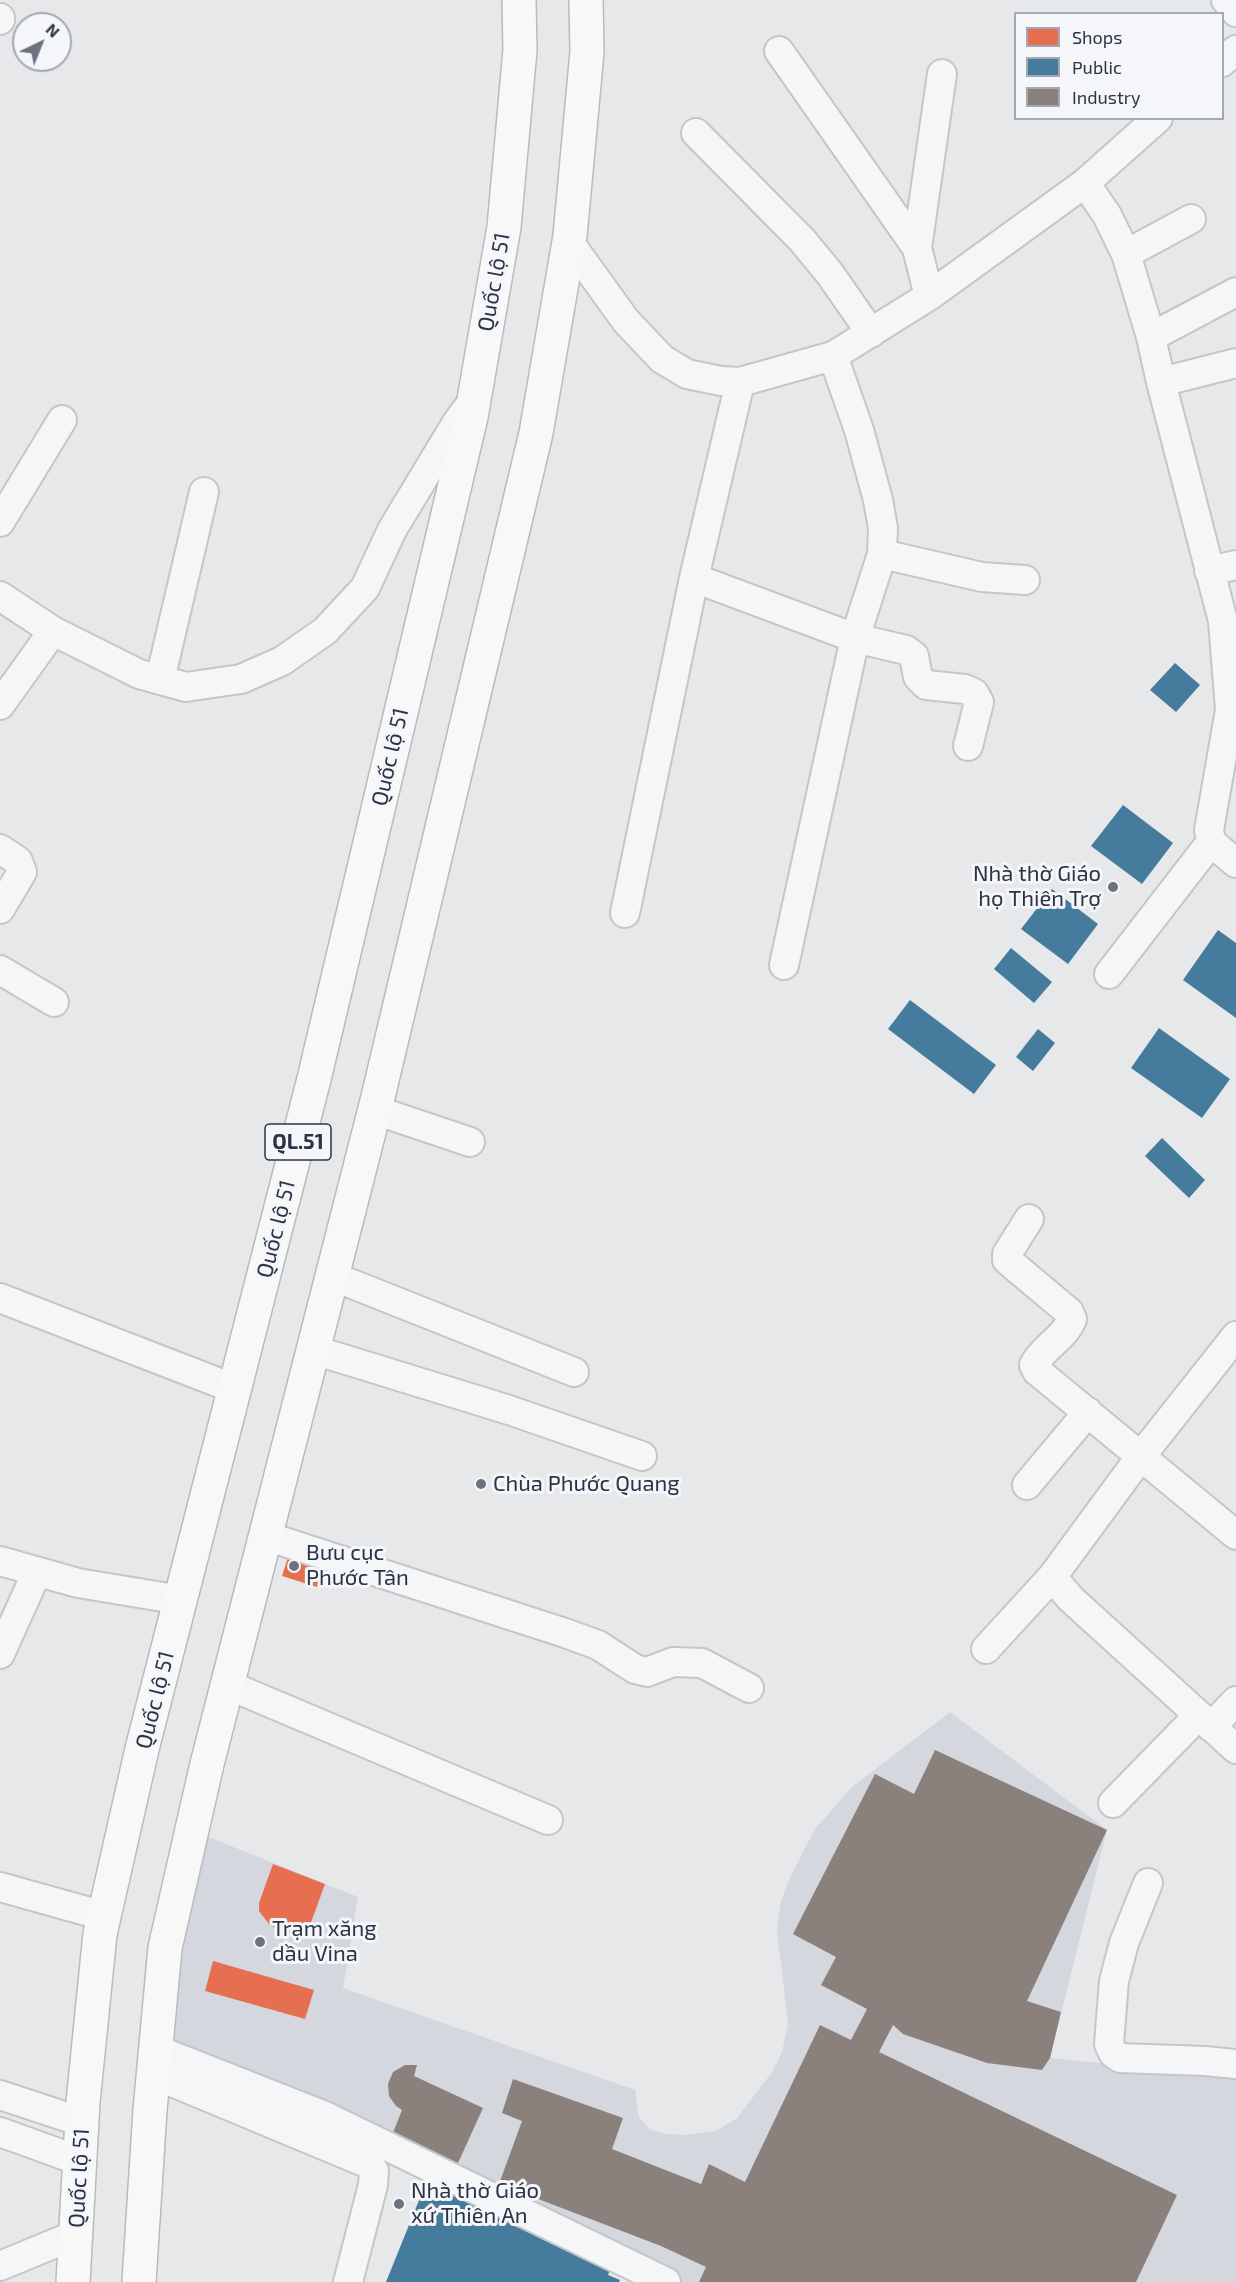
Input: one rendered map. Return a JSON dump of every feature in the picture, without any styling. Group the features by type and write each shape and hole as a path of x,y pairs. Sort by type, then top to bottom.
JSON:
{"highway":[{"name":"Quốc lộ 51","path":"73,2282 82,2122 100,1934 142,1749 317,1068 474,400 504,227 520,50 519,0"},
{"name":"QL.51","path":"139,2282 154,2061 165,1948 228,1685 375,1110 536,432 569,242 587,52 586,0"}],"street":[{"path":"1226,0 1236,12"},
{"path":"1224,60 1236,50"},
{"path":"779,51 917,248 929,296"},
{"path":"917,248 942,74"},
{"path":"569,242 626,321 662,359 687,374 721,381 740,382 834,356 871,333 929,296 1085,183 1156,120"},
{"path":"696,133 802,240 830,274 871,333"},
{"path":"1085,183 1107,215 1126,254 1151,337 1161,382 1222,568 1222,621 1233,710 1209,830 1212,842 1236,862"},
{"path":"1126,254 1191,219"},
{"path":"1151,337 1236,292"},
{"path":"784,965 855,638 882,554 883,528 878,500 859,430 834,356"},
{"path":"1161,382 1236,363"},
{"path":"625,913 694,578 740,382"},
{"path":"0,596 53,631 138,674 186,687 241,679 282,662 325,631 365,588 392,530 456,424 474,400"},
{"path":"0,522 62,420"},
{"path":"160,680 204,492"},
{"path":"882,554 982,577 1025,580"},
{"path":"694,578 855,638 906,650 914,656 918,676 926,685 964,689 974,693 979,702 968,746"},
{"path":"0,705 53,631"},
{"path":"1109,974 1212,842"},
{"path":"0,849 18,861 22,872 0,909"},
{"path":"0,970 54,1002"},
{"path":"375,1110 470,1142"},
{"path":"1029,1218 1007,1254 1007,1260 1069,1312 1072,1319 1069,1326 1038,1358 1034,1365 1037,1371 1236,1535"},
{"path":"332,1276 574,1372"},
{"path":"0,1298 235,1389"},
{"path":"986,1649 1052,1577 1141,1456 1236,1336"},
{"path":"314,1350 509,1410 642,1456"},
{"path":"1027,1485 1088,1412"},
{"path":"266,1536 576,1637 598,1645 634,1669 647,1672 673,1662 702,1663 749,1688"},
{"path":"0,1562 78,1583 181,1600"},
{"path":"0,1654 37,1572"},
{"path":"1052,1577 1071,1599 1236,1749"},
{"path":"228,1685 548,1820"},
{"path":"1113,1803 1205,1721 1236,1701"},
{"path":"1148,1882 1124,1943 1114,1981 1108,2044 1113,2053 1120,2058 1236,2064"},
{"path":"0,1887 104,1916"},
{"path":"154,2061 369,2164 374,2171 372,2185 351,2281"},
{"path":"154,2061 325,2116 666,2282"},
{"path":"0,2095 82,2122"},
{"path":"0,2132 80,2161"},
{"path":"0,2266 75,2235"}],"shaded area":[{"path":"950,1712 1107,1830 1050,2058 1120,2065 1236,2071 1236,2282 676,2282 151,2042 196,1832 358,1897 343,1988 635,2090 639,2117 651,2130 687,2135 716,2131 737,2118 773,2071 782,2052 788,2024 777,1930 781,1901 790,1877 815,1829 852,1787"}],"building: Shops":[{"name":"Bưu cục Phước Tân","path":"290,1551 324,1562 317,1587 282,1576"},
{"path":"273,1864 325,1884 305,1939 275,1928 259,1911 259,1903"},
{"path":"213,1961 314,1990 305,2019 205,1991"}],"building: Public":[{"path":"1175,663 1200,685 1176,712 1150,690"},
{"path":"1123,805 1173,843 1142,884 1091,846"},
{"path":"1052,889 1098,924 1068,964 1021,929"},
{"path":"1218,930 1236,943 1236,1018 1183,980"},
{"path":"1011,948 1052,982 1034,1003 994,969"},
{"path":"910,1000 996,1065 974,1094 888,1029"},
{"path":"1159,1028 1230,1079 1202,1118 1131,1068"},
{"path":"1038,1029 1055,1043 1033,1071 1016,1057"},
{"path":"1162,1138 1205,1180 1189,1198 1145,1156"},
{"path":"430,2173 610,2270 608,2275 620,2280 619,2282 386,2282"}],"building: Industry":[{"path":"935,1750 1107,1830 1027,2001 1061,2012 1050,2058 1042,2070 987,2063 903,2034 893,2025 879,2052 1177,2195 1136,2282 699,2282 706,2267 661,2246 499,2184 522,2121 502,2113 513,2079 623,2118 612,2149 701,2184 709,2164 745,2182 820,2025 851,2040 867,2009 821,1985 836,1957 793,1934 875,1774 914,1794"},
{"path":"405,2065 417,2065 414,2076 483,2108 453,2174 389,2143 402,2110 389,2096 388,2084 393,2072"}],"place":[{"name":"Nhà thờ Giáo họ Thiên Trợ","path":"1113,887"},
{"name":"Chùa Phước Quang","path":"481,1484"},
{"name":"Bưu cục Phước Tân","path":"294,1566"},
{"name":"Trạm xăng dầu Vina","path":"260,1942"},
{"name":"Nhà thờ Giáo xứ Thiên An","path":"399,2204"}]}
